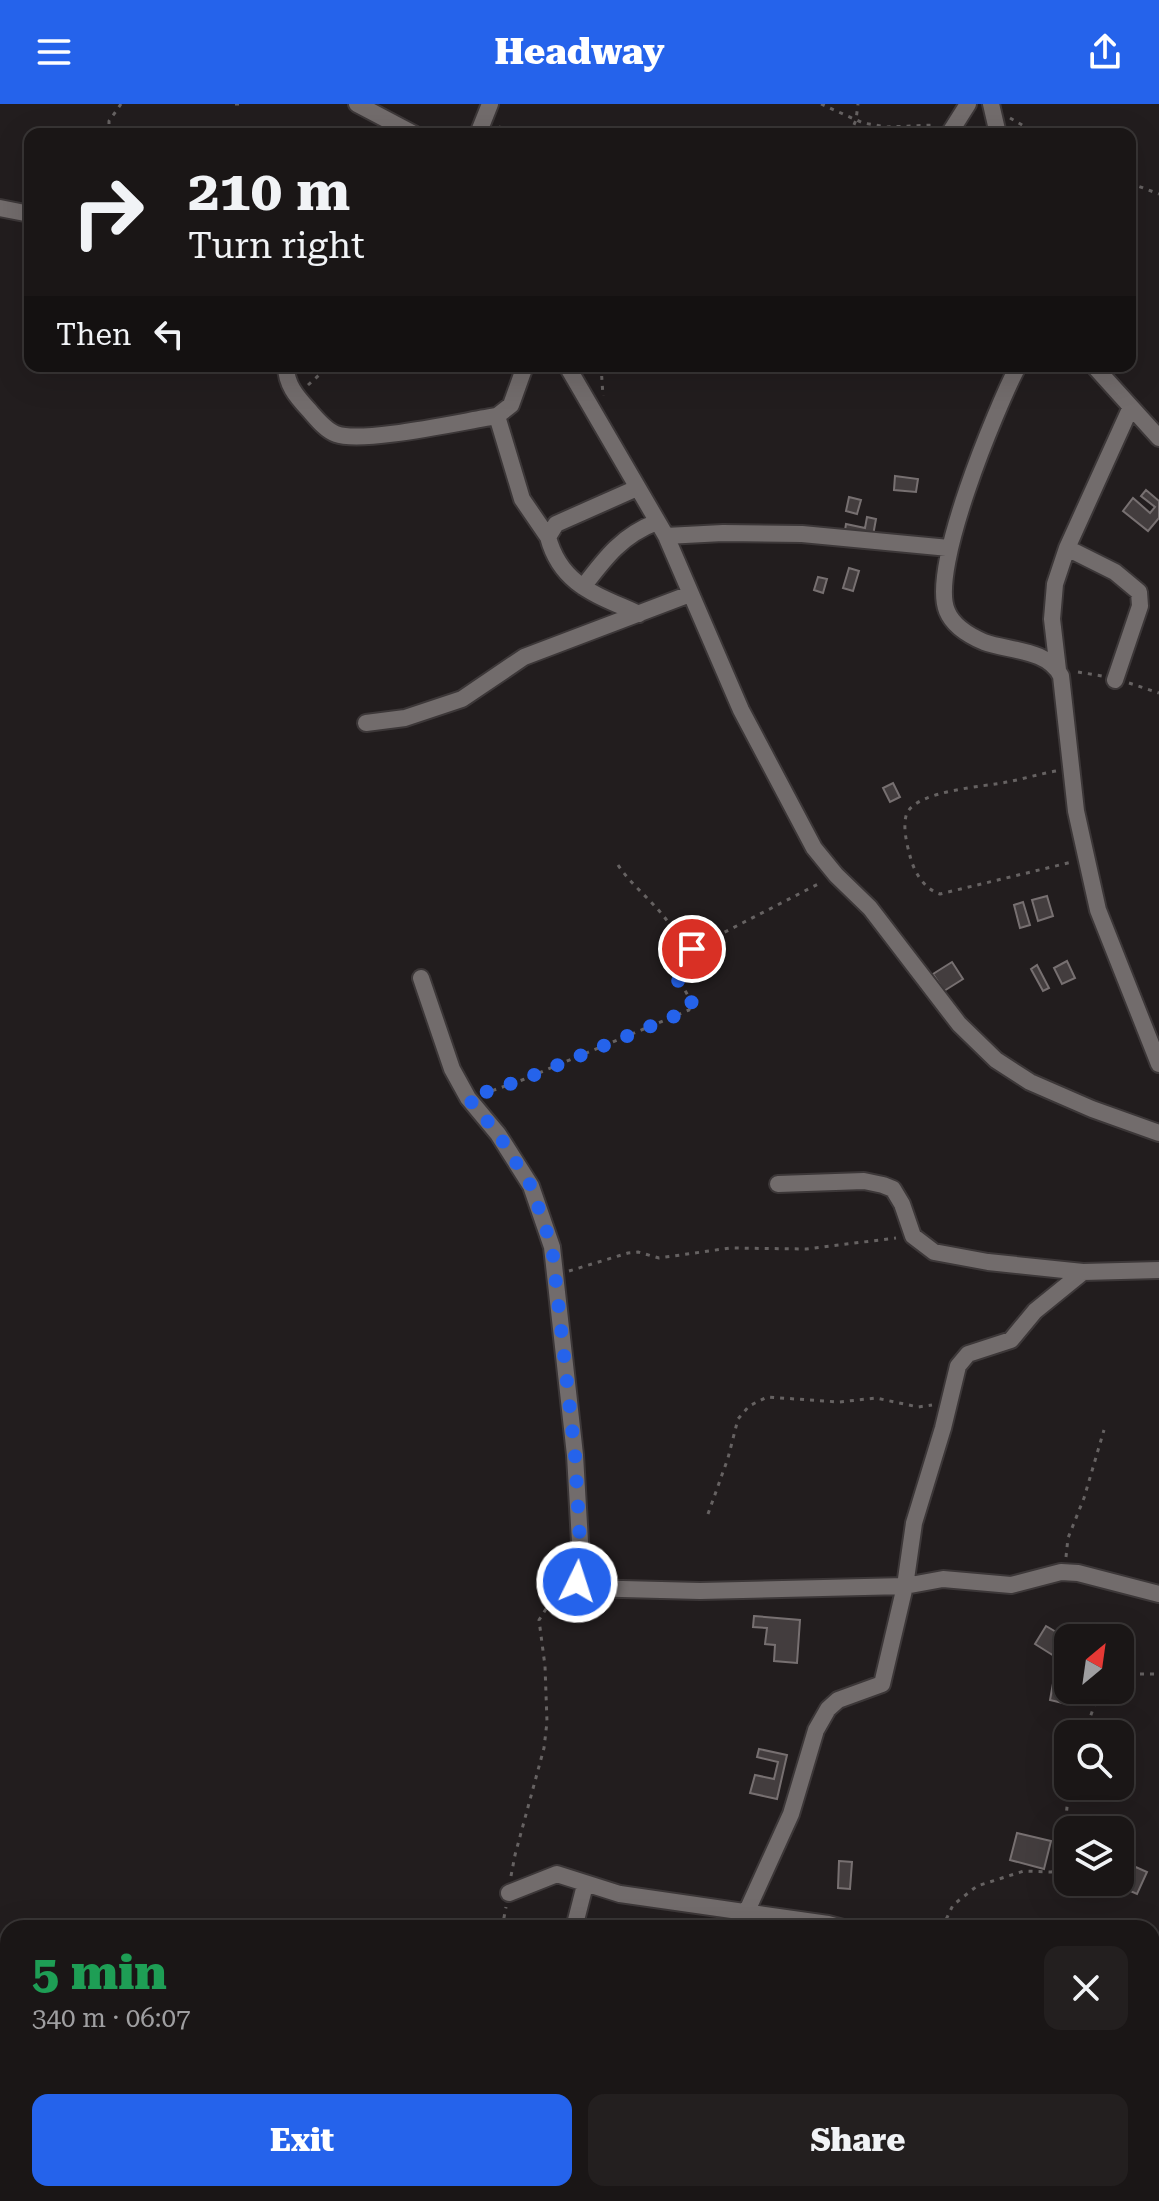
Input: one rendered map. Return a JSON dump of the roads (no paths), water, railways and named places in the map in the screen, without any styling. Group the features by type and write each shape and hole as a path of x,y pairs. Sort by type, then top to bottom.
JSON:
{"street":[{"path":"357,104 403,128"},
{"path":"481,128 490,104"},
{"path":"953,128 968,104"},
{"path":"991,106 996,128"},
{"path":"0,208 24,213"},
{"path":"288,372 294,393 327,429 346,436 392,433 497,416 511,405 523,372"},
{"path":"570,372 661,529 765,757 814,848 870,908 959,1024 996,1060 1030,1082 1159,1133"},
{"path":"1015,372 984,442 949,548 943,589 947,611 959,628 985,642 1031,654 1058,670"},
{"path":"1099,372 1159,438"},
{"path":"1130,409 1067,548 1055,584 1052,619 1064,695 1076,811 1086,858 1107,938 1159,1064"},
{"path":"497,416 522,499 548,537 559,565 568,577 583,587 639,614"},
{"path":"548,537 556,524 637,488"},
{"path":"583,587 617,544 639,529 802,534 949,548"},
{"path":"1067,548 1115,572 1139,592 1140,606 1115,680"},
{"path":"366,723 405,718 462,699 524,657 690,594"},
{"path":"421,978 452,1069 468,1098 498,1134 531,1186 552,1247 575,1455 580,1542 577,1582 583,1588 700,1591 905,1586 943,1579 1011,1585 1061,1572 1078,1573 1159,1594"},
{"path":"778,1184 864,1181 893,1189 902,1204 913,1236 934,1252 988,1262 1083,1272 1159,1270"},
{"path":"746,1913 791,1814 816,1730 828,1709 838,1700 882,1684 905,1586 914,1523 958,1366 968,1354 1011,1340 1035,1311 1083,1272"},
{"path":"509,1893 557,1874 620,1894 798,1920"},
{"path":"576,1920 585,1885"}]}
